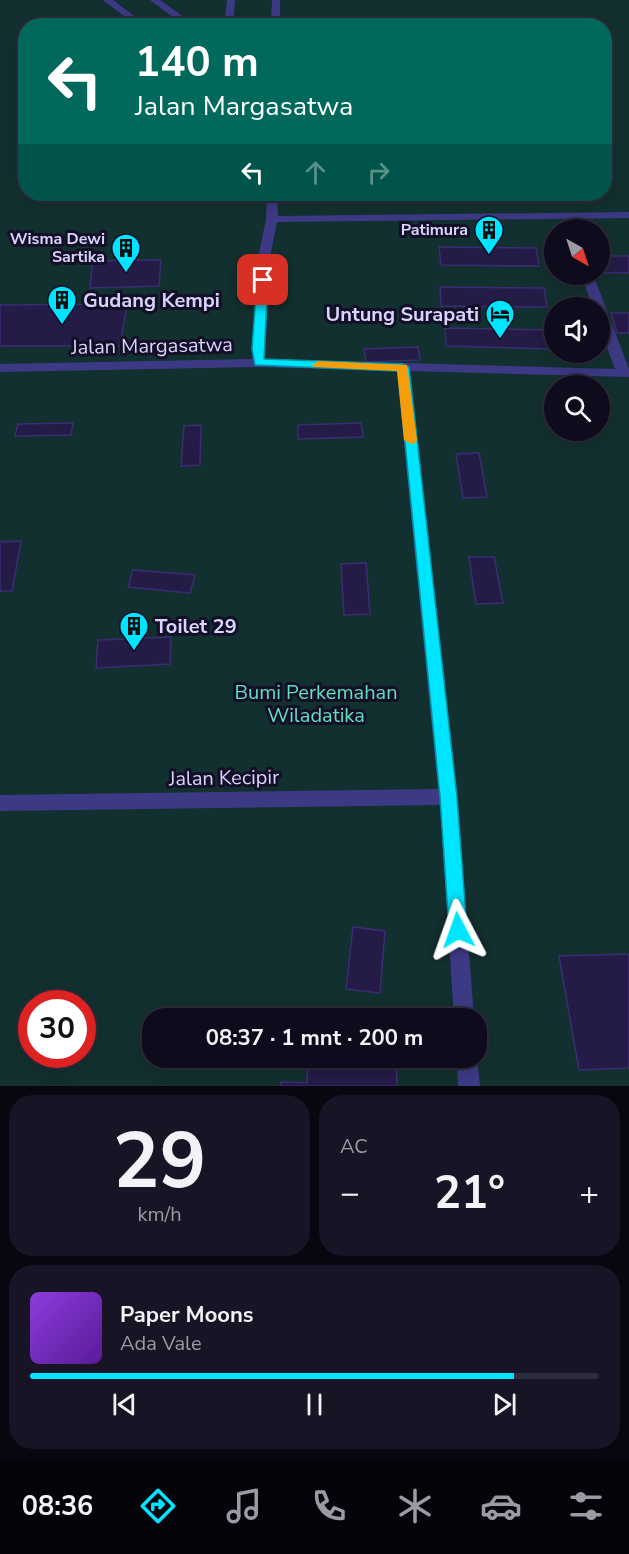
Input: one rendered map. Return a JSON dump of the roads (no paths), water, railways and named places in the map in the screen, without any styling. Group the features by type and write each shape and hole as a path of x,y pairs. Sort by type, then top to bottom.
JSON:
{"street":[{"path":"107,0 132,18"},
{"path":"154,0 180,18"},
{"path":"229,18 231,0"},
{"path":"275,18 276,0"},
{"path":"259,363 264,258 272,219 272,201"},
{"path":"272,219 629,215"},
{"path":"610,335 626,373"},
{"name":"Jalan Margasatwa","path":"0,368 259,363 626,373"},
{"path":"403,367 448,797 463,1008"},
{"name":"Jalan Kecipir","path":"0,804 448,797"},
{"path":"468,1068 469,1086"}],"place":[{"name":"Patimura","path":"489,256"},
{"name":"Wisma Dewi Sartika","path":"126,274"},
{"name":"Gudang Kempi","path":"62,326"},
{"name":"Untung Surapati","path":"500,340"},
{"name":"Toilet 29","path":"134,652"}],"park label":[{"name":"Bumi Perkemahan Wiladatika","path":"316,704"}]}
